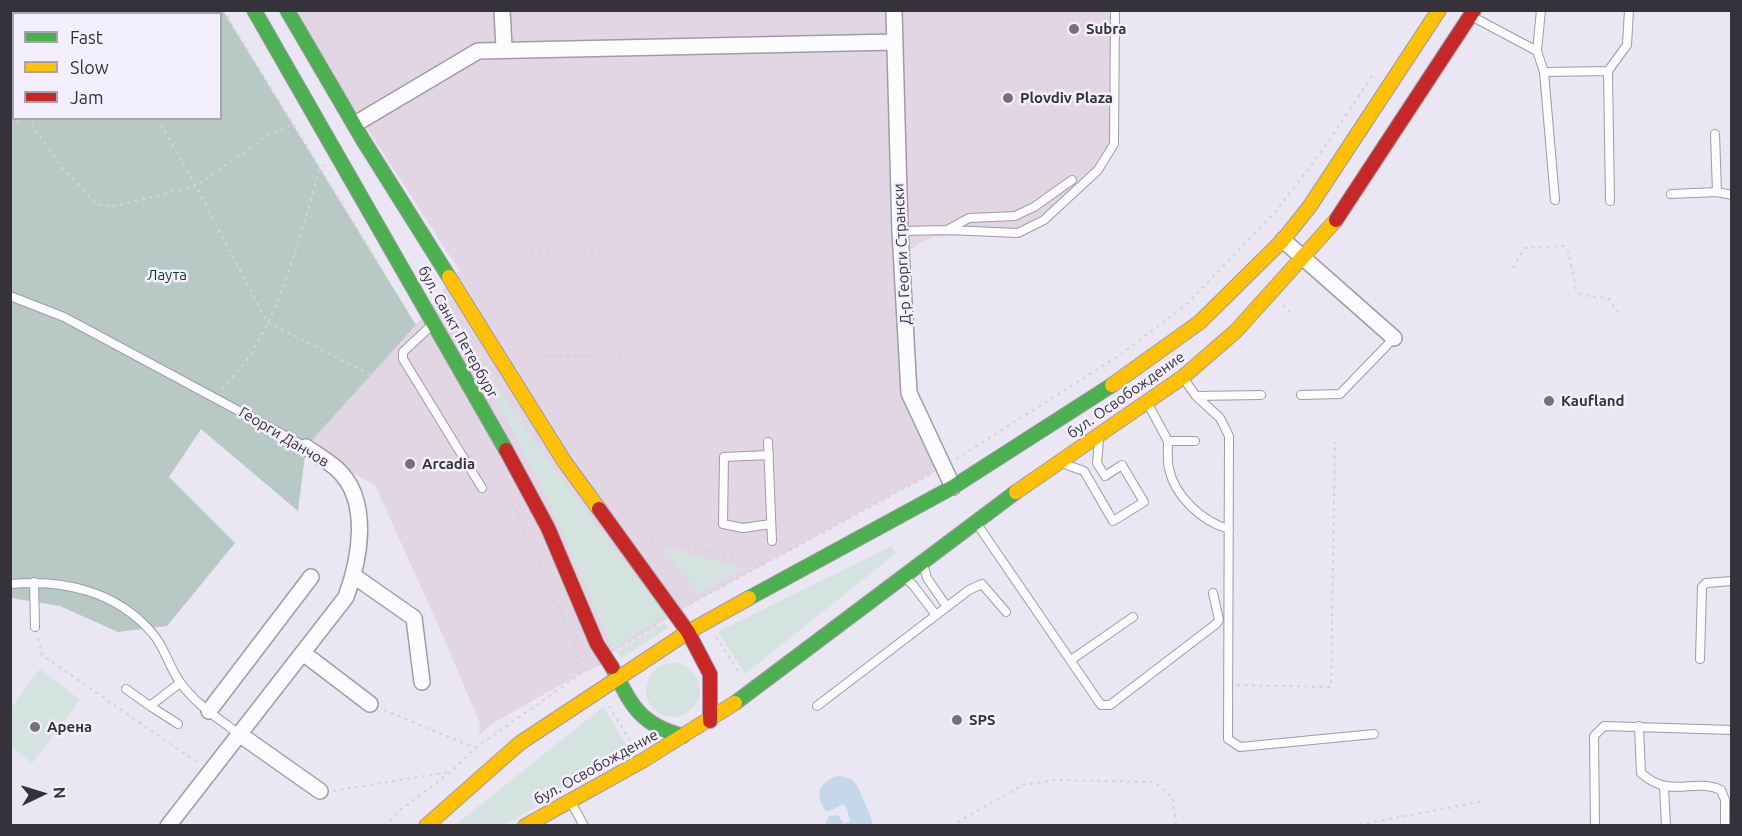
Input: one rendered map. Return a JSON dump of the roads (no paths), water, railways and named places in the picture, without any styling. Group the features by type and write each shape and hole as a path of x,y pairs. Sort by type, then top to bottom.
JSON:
{"main road":[{"name":"бул. Санкт Петербург","path":"254,10 435,322 548,528 597,644 608,655 640,715 651,725 683,736"},
{"name":"бул. Санкт Петербург","path":"287,10 564,461 688,632 710,674 710,721"},
{"name":"бул. Освобождение","path":"618,677 688,632 953,487 1142,366 1200,322 1283,240 1310,206 1439,10"},
{"name":"бул. Освобождение","path":"525,825 710,721 755,691 903,576 1057,462 1183,378 1236,332 1332,227 1473,13"},
{"path":"426,825 520,743 618,677"}],"street":[{"path":"502,10 504,48"},
{"name":"Д-р Георги Странски","path":"894,10 900,231 909,393 953,487"},
{"path":"355,124 478,51 504,48 894,42"},
{"path":"1283,240 1394,338"},
{"name":"Георги Данчов","path":"175,823 210,772 346,597 354,576 361,530 355,497 339,470 306,447"},
{"path":"354,576 414,618 422,682"},
{"path":"209,711 311,577"},
{"path":"303,653 370,704"},
{"path":"239,734 320,791"}],"lane":[{"path":"900,231 948,230 1017,233 1044,220 1098,170 1114,144 1115,10"},
{"path":"1541,10 1537,51 1544,72 1554,200"},
{"path":"1610,201 1608,71 1627,45 1629,10"},
{"path":"1473,13 1537,51"},
{"path":"1544,72 1608,71"},
{"path":"1715,134 1717,192"},
{"path":"948,230 969,218 1015,216 1034,207 1072,180"},
{"path":"1671,194 1717,192 1731,195"},
{"name":"Георги Данчов","path":"10,296 64,317 215,396 306,447"},
{"path":"435,322 403,352 403,359 482,488"},
{"path":"1301,395 1340,394 1394,338"},
{"path":"1183,378 1196,396 1220,418 1229,436 1228,740 1240,747 1374,734"},
{"path":"1196,396 1261,395"},
{"path":"1147,402 1168,441 1169,467 1174,484 1185,501 1219,526 1229,529"},
{"path":"1057,462 1084,471 1113,521 1144,502 1122,465 1105,476 1097,463 1101,433"},
{"path":"1168,441 1195,441"},
{"path":"768,442 772,541"},
{"path":"769,455 724,457 723,524 743,528 771,524"},
{"path":"976,522 1101,705 1110,705 1216,624 1219,620 1213,593"},
{"path":"923,561 927,578 946,607"},
{"path":"903,576 913,585 936,615"},
{"path":"1700,659 1702,587 1706,583 1731,581"},
{"path":"10,584 34,582 87,589 126,608 154,634 180,683 209,711 239,734"},
{"path":"34,582 35,627"},
{"path":"817,706 969,590 982,584 1006,612"},
{"path":"1071,660 1133,617"},
{"path":"150,706 180,683"},
{"path":"126,689 178,724"},
{"path":"1595,825 1594,736 1597,729 1604,726 1639,726 1731,730"},
{"path":"1639,726 1640,769 1644,776 1664,788 1714,787 1721,790 1725,800 1725,825"},
{"path":"1664,788 1666,825"},
{"path":"570,800 584,825"}],"water":[{"path":"838,776 850,779 856,784 873,825 825,825 829,816 838,815 844,824 850,821 843,804 826,811 820,799 820,789 823,785"}],"place":[{"name":"Subra","path":"1074,29"},
{"name":"Plovdiv Plaza","path":"1008,98"},
{"name":"Kaufland","path":"1549,401"},
{"name":"Arcadia","path":"410,464"},
{"name":"SPS","path":"957,720"},
{"name":"Арена","path":"35,727"}],"park label":[{"name":"Лаута","path":"167,275"}]}
